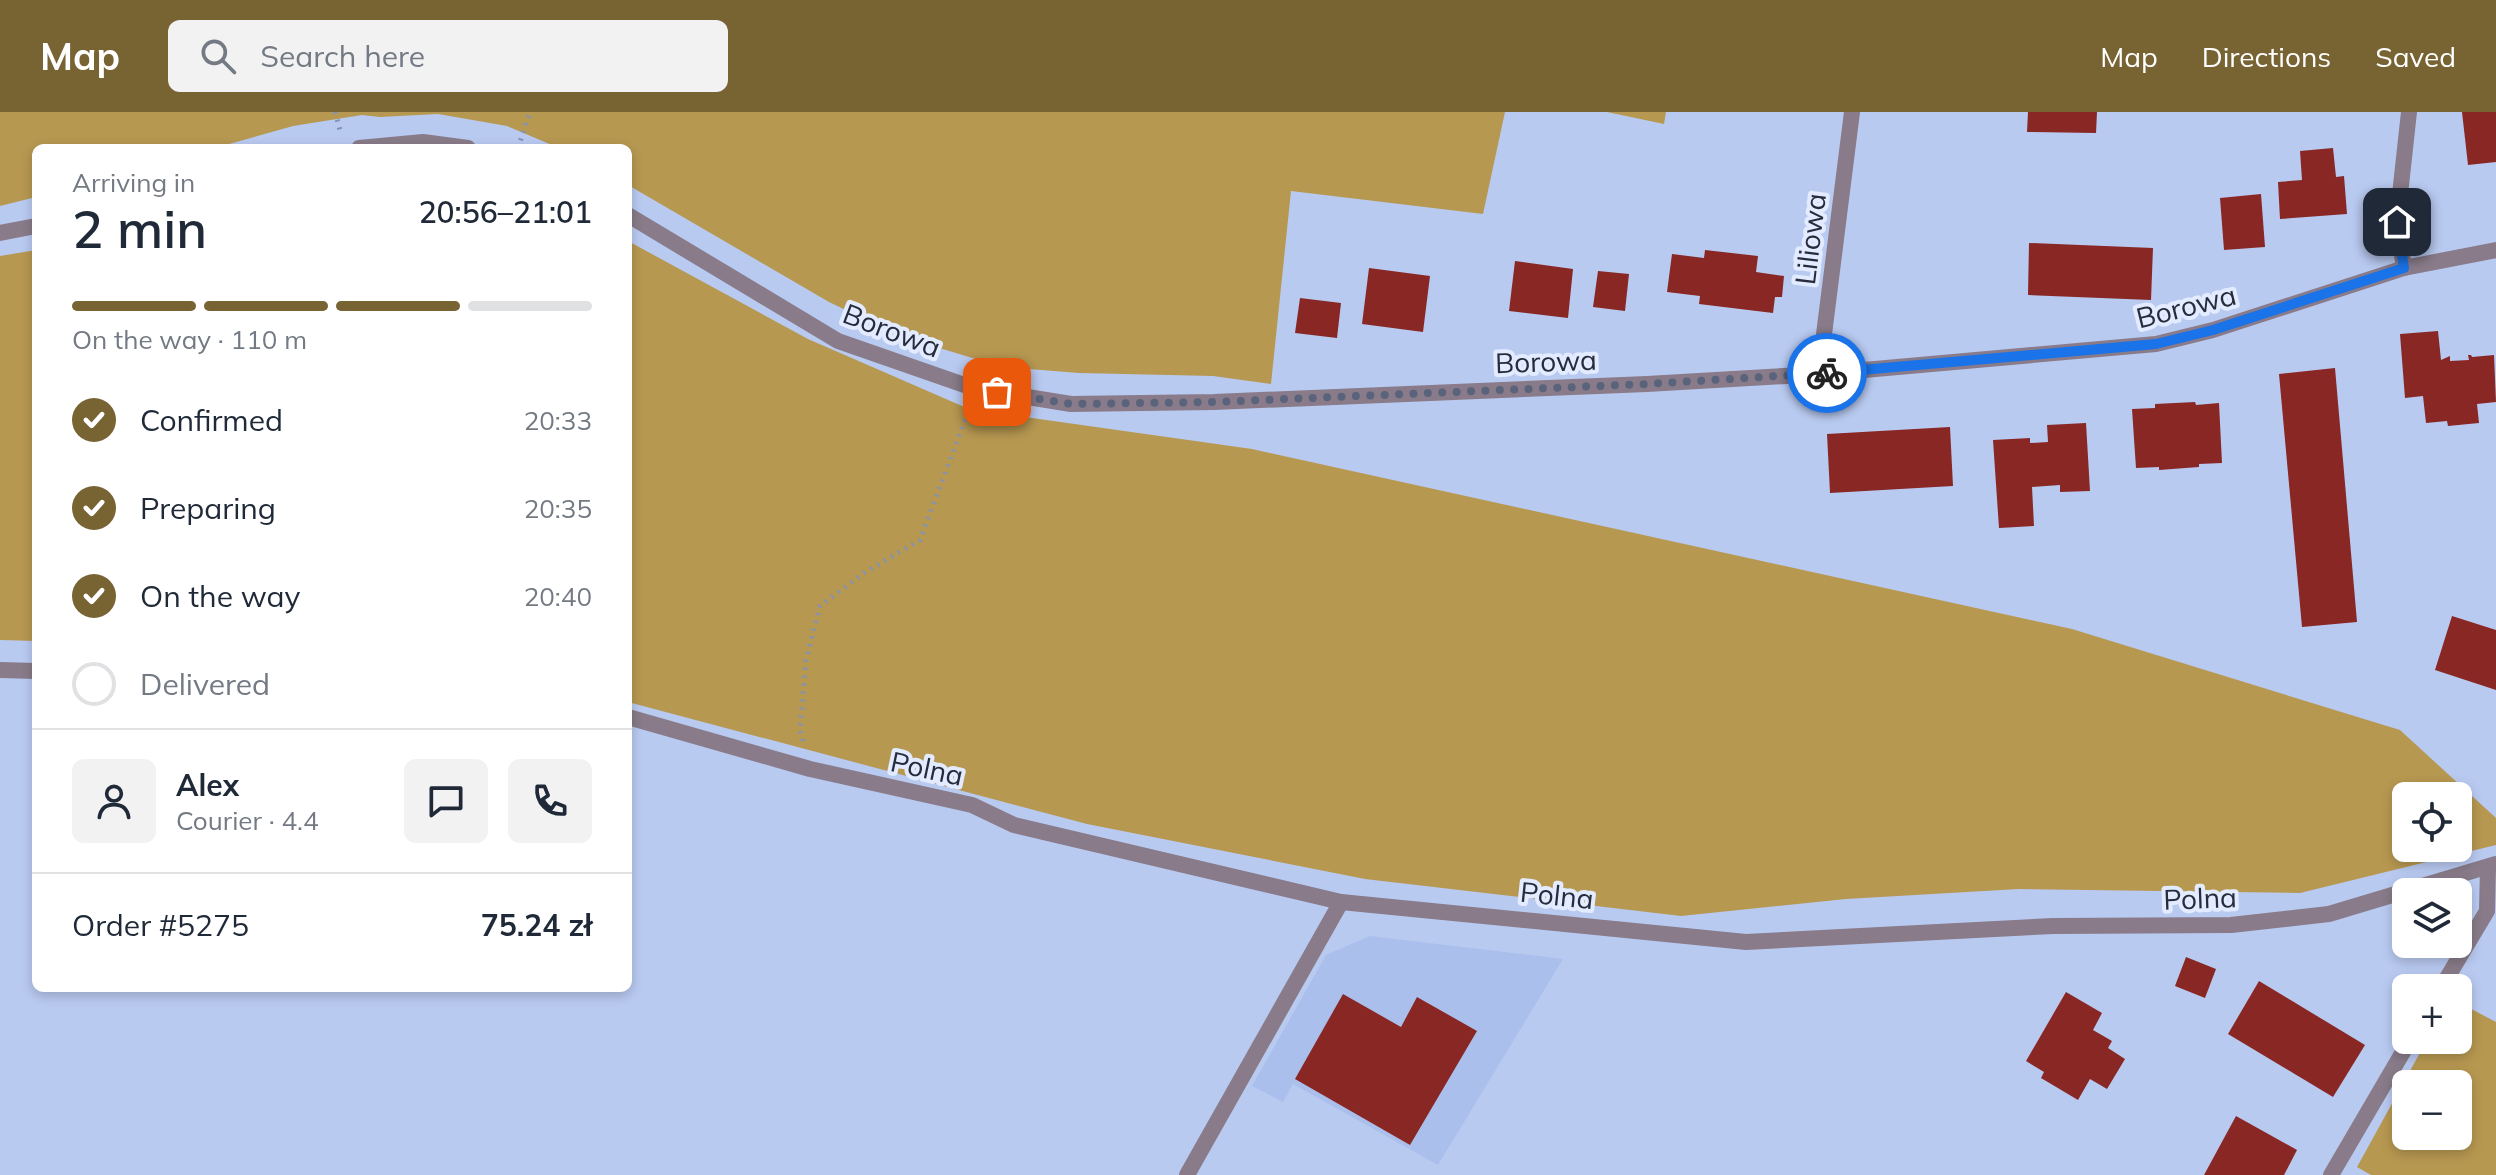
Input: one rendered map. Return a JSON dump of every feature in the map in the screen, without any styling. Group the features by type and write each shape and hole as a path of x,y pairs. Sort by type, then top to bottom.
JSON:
{"street":[{"name":"Liliowa","path":"1819,374 1852,112"},
{"path":"2404,268 2397,222 2409,112"},
{"path":"402,144 438,144"},
{"name":"Borowa","path":"632,217 838,341 973,388 1071,404 1262,400 1647,384 1819,374 2156,344 2213,330 2404,268 2496,250"},
{"path":"0,233 32,227"},
{"path":"0,670 32,671"},
{"name":"Polna","path":"632,718 810,769 972,805 1014,825 1341,902 1746,942 2053,926 2245,923 2329,914 2492,865"},
{"path":"2449,974 2487,911 2492,865"},
{"path":"1187,1175 1341,902"},
{"path":"2331,1175 2402,1054"}],"path":[{"path":"519,144 530,112"},
{"path":"810,769 800,730 806,660 820,606 864,573 920,540 967,421"}],"shaded area":[{"path":"0,112 1505,112 1483,214 1291,191 1271,384 1213,376 1079,373 1002,367 900,336 829,302 632,187 632,144 550,144 507,126 438,114 362,115 293,126 229,144 32,144 32,198 0,206"},
{"path":"1607,112 1666,112 1664,124"},
{"path":"632,243 808,339 969,409 1252,449 2072,629 2400,730 2457,782 2392,782 2392,862 2427,862 2300,893 2019,889 1846,899 1681,916 1365,879 1087,824 632,703"},
{"path":"32,251 32,641 0,640 0,256"},
{"path":"2472,796 2496,818 2496,845 2472,851"},
{"path":"1370,936 1563,959 1438,1165 1293,1084 1283,1102 1252,1086 1326,955"},
{"path":"2472,1009 2496,1022 2496,1175 2371,1175 2357,1167 2392,1104 2392,1150 2472,1150 2472,1070 2410,1070 2419,1054 2472,1054"}],"building":[{"path":"2028,112 2097,112 2096,133 2027,132"},
{"path":"2462,112 2496,112 2496,162 2468,165"},
{"path":"2333,148 2336,177 2344,176 2347,214 2280,219 2278,182 2302,180 2300,151"},
{"path":"2261,194 2265,247 2224,250 2220,198"},
{"path":"2029,243 2153,248 2151,300 2028,295"},
{"path":"1705,250 1758,256 1756,272 1784,276 1782,297 1775,297 1773,313 1699,304 1700,296 1667,292 1672,254 1704,258"},
{"path":"1515,261 1573,269 1568,318 1509,311"},
{"path":"1369,268 1430,276 1423,332 1362,324"},
{"path":"1598,271 1629,274 1625,311 1593,307"},
{"path":"1300,298 1341,303 1337,338 1295,333"},
{"path":"2438,331 2441,360 2450,356 2450,361 2469,360 2468,355 2494,355 2496,402 2477,404 2479,423 2448,426 2447,421 2426,423 2423,396 2405,398 2400,334"},
{"path":"2335,368 2357,622 2302,627 2279,374"},
{"path":"2195,402 2196,405 2219,403 2222,463 2159,470 2159,467 2136,468 2132,409 2155,408 2155,404"},
{"path":"2086,423 2090,491 2060,492 2060,485 2032,487 2034,526 1999,528 1993,440 2030,438 2030,443 2048,442 2047,425"},
{"path":"1950,427 1953,486 1830,493 1827,434"},
{"path":"2452,616 2496,630 2496,690 2435,670"},
{"path":"2186,957 2216,969 2205,998 2175,986"},
{"path":"2259,981 2365,1045 2333,1097 2228,1034"},
{"path":"2066,992 2102,1013 2093,1030 2112,1041 2108,1048 2125,1059 2107,1089 2090,1079 2078,1100 2041,1078 2044,1072 2026,1061"},
{"path":"1343,994 1401,1027 1417,997 1477,1031 1410,1145 1295,1079"},
{"path":"2236,1116 2297,1150 2284,1175 2204,1175"}],"way so far":[{"path":"997,392 1071,404 1214,402 1647,384 1827,373"}],"route":[{"path":"1827,373 2156,344 2213,330 2404,268 2397,222"}]}
